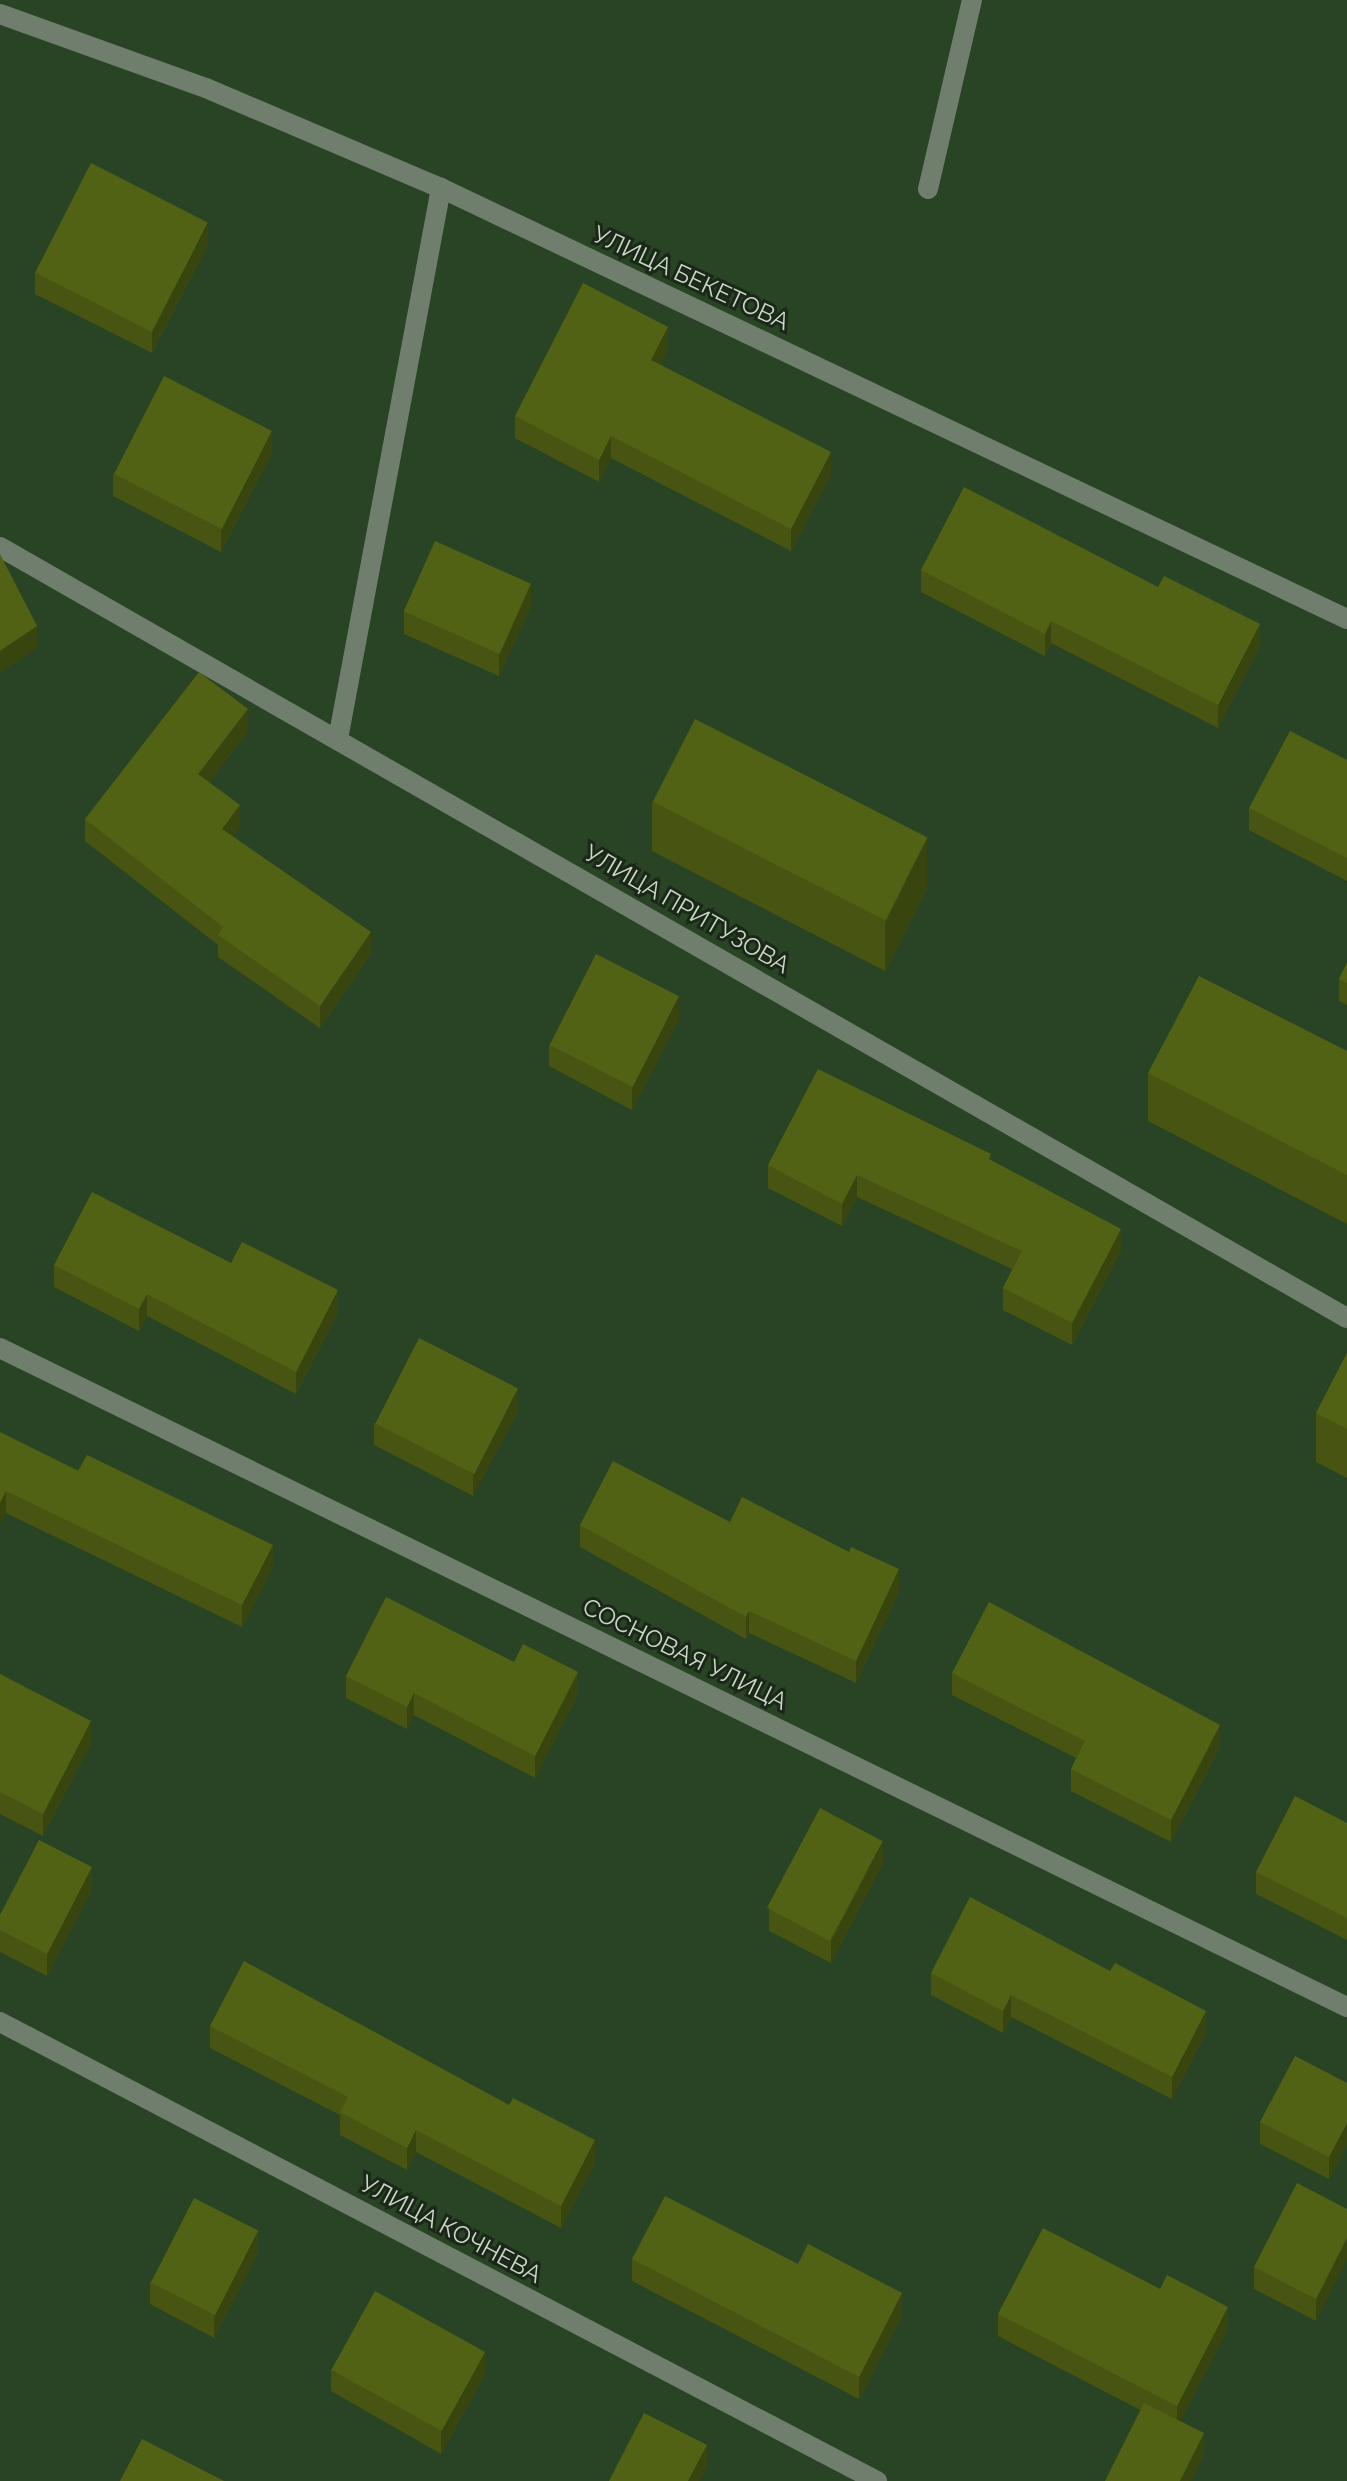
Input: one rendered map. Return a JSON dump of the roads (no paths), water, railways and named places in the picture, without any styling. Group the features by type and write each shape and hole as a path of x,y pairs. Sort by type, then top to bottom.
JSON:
{"street":[{"path":"928,189 972,0"},
{"name":"УЛИЦА БЕКЕТОВА","path":"0,14 206,88 441,188 1347,619"},
{"path":"338,739 441,188"},
{"name":"УЛИЦА ПРИТУЗОВА","path":"0,547 1347,1318"},
{"name":"СОСНОВАЯ УЛИЦА","path":"0,1348 1347,2007"},
{"name":"УЛИЦА КОЧНЕВА","path":"0,2022 877,2481"}]}
